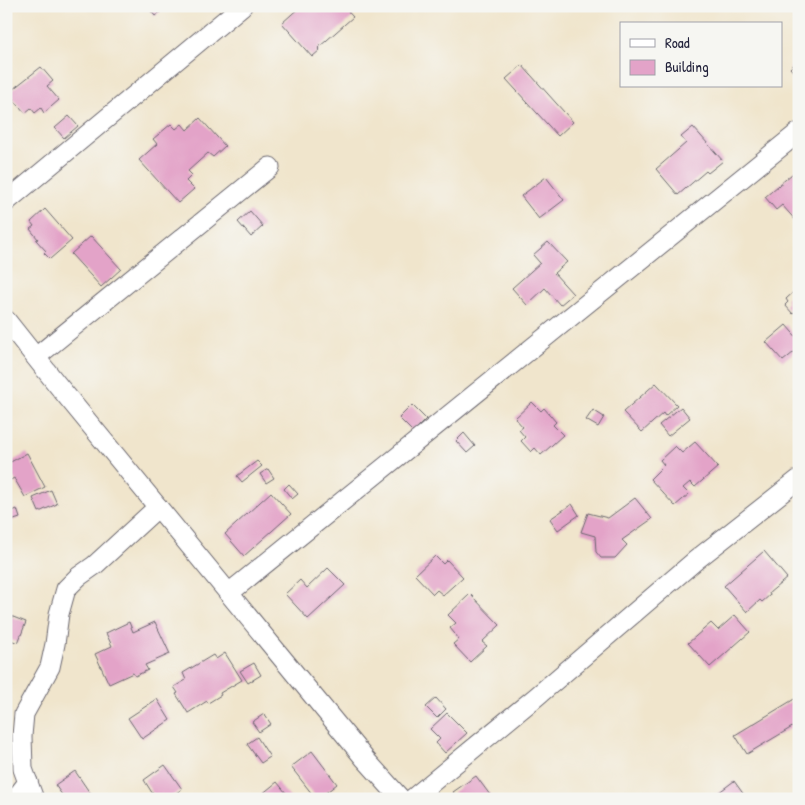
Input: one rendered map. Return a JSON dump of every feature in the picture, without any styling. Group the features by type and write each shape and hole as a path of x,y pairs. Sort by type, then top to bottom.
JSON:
{"street":[{"path":"6,202 242,6"},
{"path":"229,593 799,132"},
{"path":"36,357 270,167"},
{"path":"6,320 365,759 401,799"},
{"path":"412,799 696,560 799,479"},
{"path":"15,799 31,791 23,769 22,736 24,714 50,667 59,614 66,589 78,577 96,565 158,507"}],"building":[{"path":"147,6 167,6 155,16"},
{"path":"301,6 328,6 332,11 338,6 343,6 353,17 318,48 320,50 312,57 282,23"},
{"path":"799,60 799,78 790,68"},
{"path":"522,65 573,122 558,136 506,79"},
{"path":"41,67 53,81 47,86 59,100 44,113 41,108 35,113 31,108 25,113 8,93"},
{"path":"69,116 78,126 64,138 55,128"},
{"path":"200,118 225,146 213,157 208,153 188,171 192,175 186,181 194,189 178,203 139,160 157,144 153,139 171,124 176,129 182,124 187,130"},
{"path":"693,127 723,161 708,173 706,171 678,195 656,169 686,143 681,137"},
{"path":"799,168 798,223 782,205 776,210 765,197"},
{"path":"546,177 564,200 539,219 521,196"},
{"path":"45,209 72,240 50,259 44,253 46,251 36,240 38,239 30,229 34,226 31,222"},
{"path":"250,211 263,226 251,237 238,222"},
{"path":"91,236 121,269 101,287 71,254"},
{"path":"548,242 567,262 554,273 573,294 560,305 545,288 527,305 512,288 540,263 533,255"},
{"path":"799,287 799,309 793,314 785,305 788,302 786,299"},
{"path":"786,325 799,340 799,348 783,361 766,342"},
{"path":"656,383 677,405 665,416 663,413 642,432 623,412"},
{"path":"532,402 541,411 544,408 556,422 553,425 563,435 541,455 535,448 531,452 521,441 525,437 519,430 523,427 515,418"},
{"path":"412,405 426,419 413,432 399,418"},
{"path":"681,407 690,418 668,436 659,425"},
{"path":"593,410 604,417 598,427 586,420"},
{"path":"464,433 475,446 467,453 456,441"},
{"path":"695,442 718,467 695,487 690,482 683,488 689,494 675,506 650,479 664,465 660,460 675,446 682,453"},
{"path":"27,453 45,487 25,497 14,478 9,481 6,471 10,469 7,464"},
{"path":"257,461 262,466 242,482 237,476"},
{"path":"268,469 274,478 266,483 260,474"},
{"path":"289,484 298,494 292,499 284,489"},
{"path":"51,490 57,504 39,512 33,498"},
{"path":"271,492 291,514 244,556 225,534"},
{"path":"635,498 652,519 622,540 627,545 615,558 601,558 596,552 595,536 581,532 588,513 608,518"},
{"path":"572,504 579,515 558,530 550,519"},
{"path":"17,509 20,518 11,521 8,513"},
{"path":"764,551 787,578 769,593 770,595 762,602 760,600 747,612 724,586"},
{"path":"435,556 443,564 447,560 463,577 443,595 437,590 433,594 415,575"},
{"path":"328,568 345,585 308,619 285,594 300,580 307,588"},
{"path":"470,594 500,625 482,642 487,646 470,662 453,644 459,639 450,628 456,623 448,615"},
{"path":"6,608 11,610 8,615 26,622 18,643 6,638"},
{"path":"735,615 750,632 710,667 688,643 711,623 718,630"},
{"path":"129,622 133,632 155,622 170,654 145,665 148,670 135,676 133,673 109,684 95,654 112,646 106,633"},
{"path":"225,653 242,680 220,693 221,695 208,703 207,701 188,713 176,694 178,693 174,687 186,680 183,673 213,655 216,659"},
{"path":"254,663 261,675 248,683 240,671"},
{"path":"436,698 446,709 437,718 426,707"},
{"path":"796,698 799,702 799,723 747,754 735,735"},
{"path":"157,699 170,720 142,739 128,718"},
{"path":"447,713 467,733 445,753 436,743 440,739 430,729"},
{"path":"264,714 271,724 259,732 252,722"},
{"path":"257,737 270,757 261,763 247,744"},
{"path":"312,751 337,784 318,799 316,799 291,767"},
{"path":"165,765 182,789 168,799 156,799 144,780"},
{"path":"75,771 94,799 65,799 55,785"},
{"path":"476,776 493,799 458,799 453,792"},
{"path":"734,781 747,799 710,799"},
{"path":"277,782 291,799 256,799"}]}
